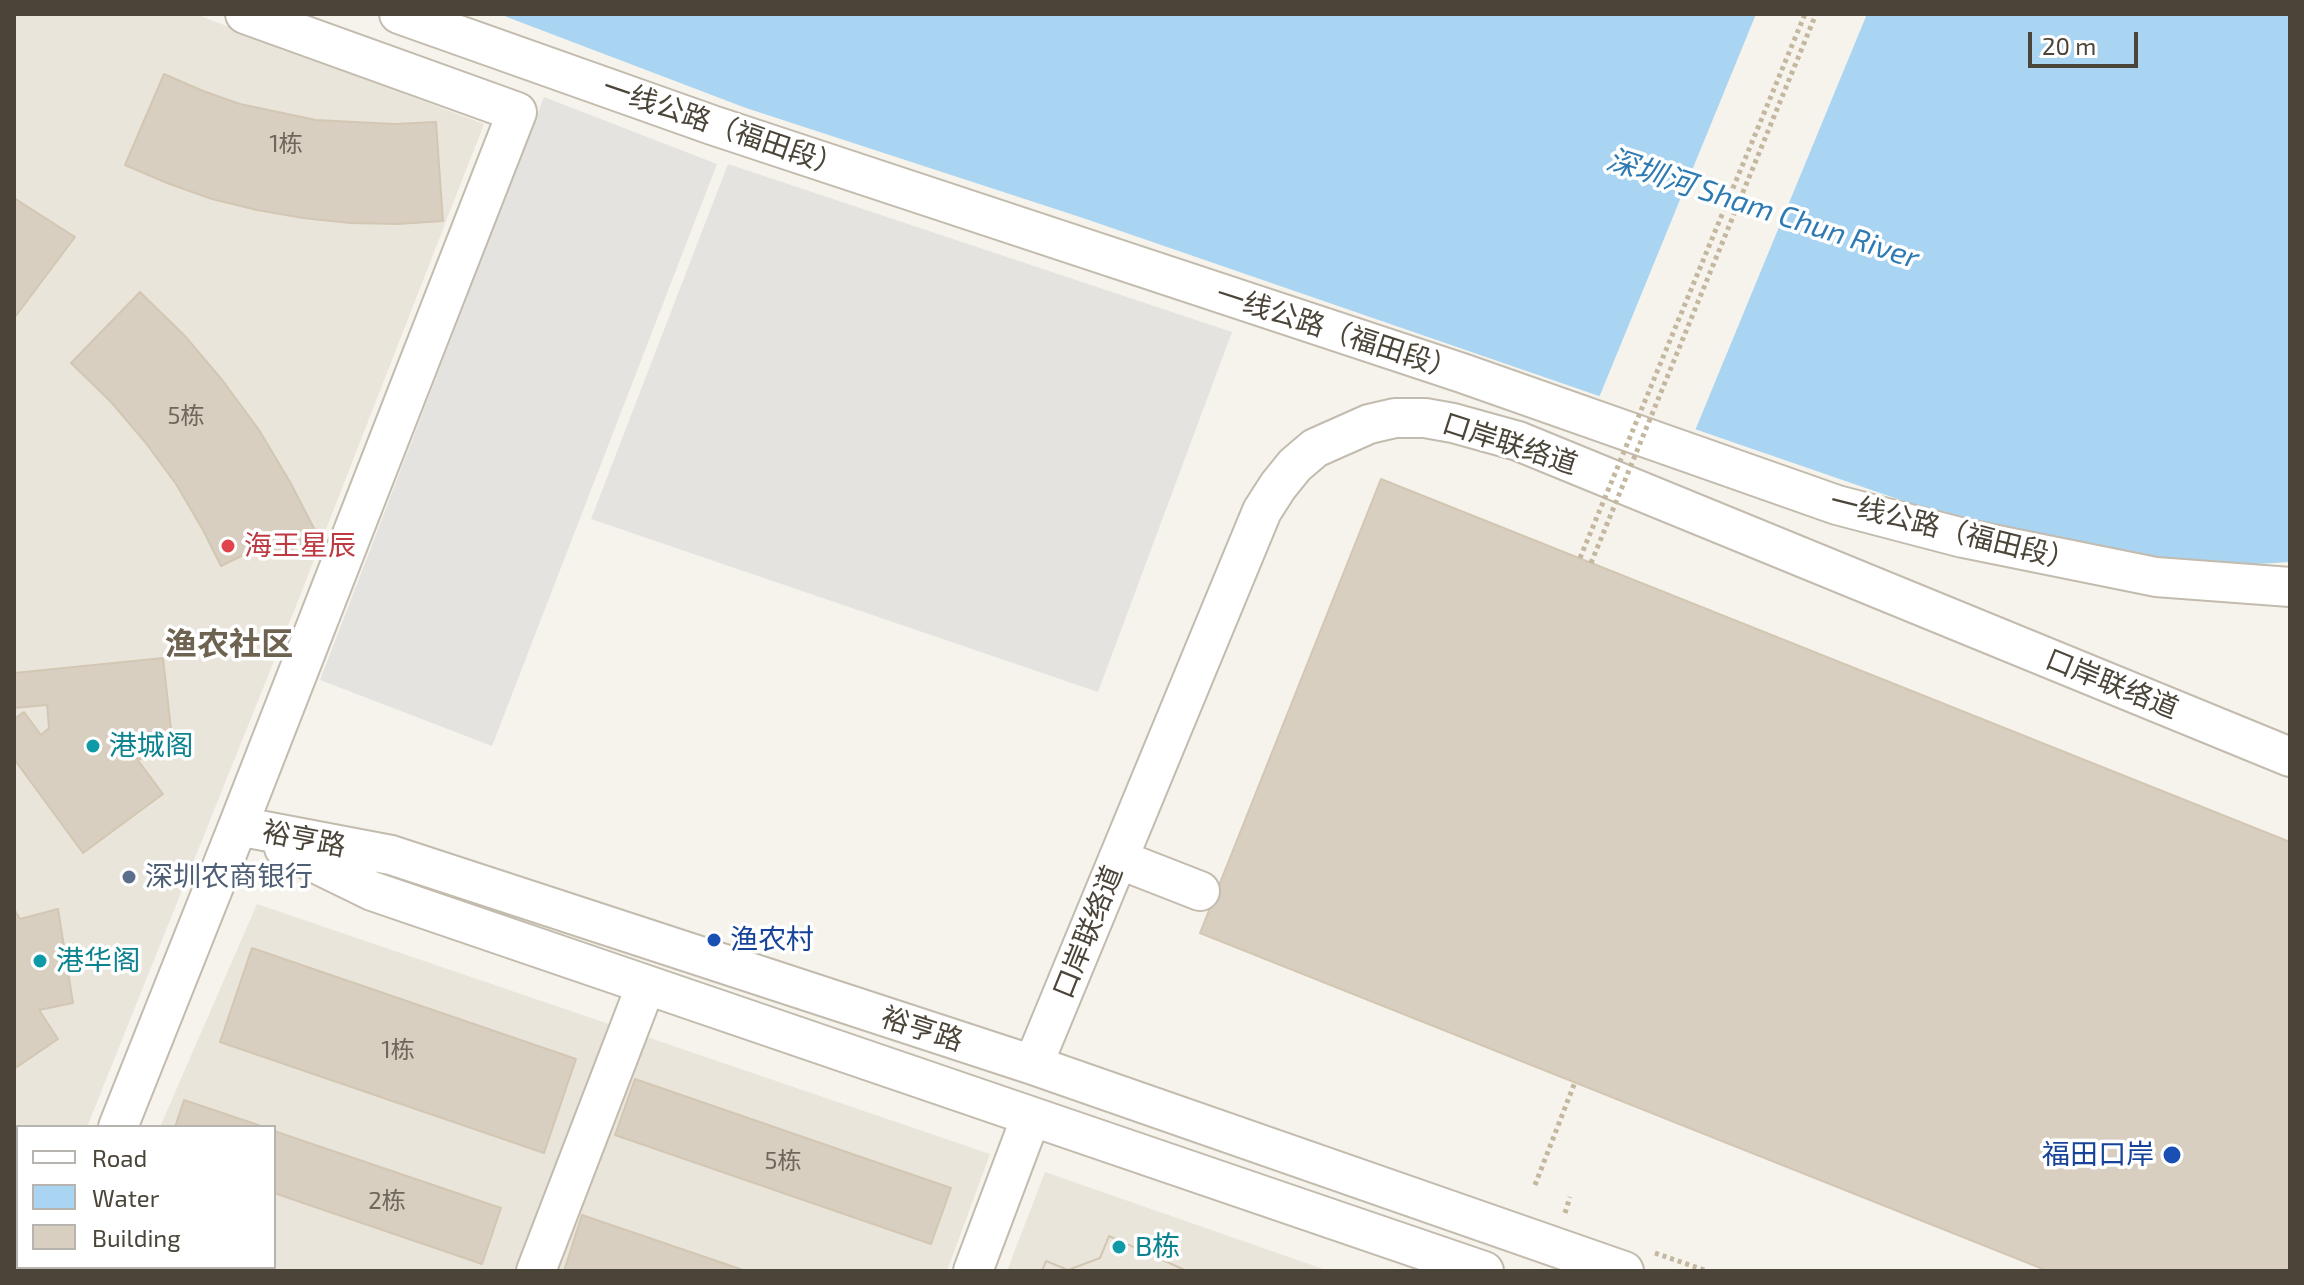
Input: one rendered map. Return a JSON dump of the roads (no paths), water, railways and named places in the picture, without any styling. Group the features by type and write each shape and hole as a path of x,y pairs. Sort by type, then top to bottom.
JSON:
{"street":[{"path":"119,1125 517,112 245,14"},
{"name":"一线公路（福田段）","path":"399,14 712,125 1462,373 1837,505 1963,538 2156,577 2290,587"},
{"name":"口岸联络道","path":"1033,1065 1262,511 1295,465 1315,448 1369,424 1395,418 1425,418 1464,425 1518,441 2290,757"},
{"name":"裕亨路","path":"238,826 372,891 1484,1271"},
{"name":"裕亨路","path":"238,826 391,855 1033,1065 1624,1271"},
{"path":"1118,859 1200,891"},
{"path":"536,1271 646,985"},
{"path":"973,1271 1031,1117"}],"water":[{"name":"深圳河 Sham Chun River","path":"499,14 2290,14 2290,562 2207,567 1944,515 1083,218 746,108"}],"place":[{"name":"海王星辰","path":"228,546"},
{"name":"港城阁","path":"93,746"},
{"name":"深圳农商银行","path":"129,877"},
{"name":"渔农村","path":"714,940"},
{"name":"港华阁","path":"40,961"},
{"name":"福田口岸","path":"2172,1155"},
{"name":"B栋","path":"1119,1247"}],"district":[{"name":"渔农社区","path":"229,644"}]}
